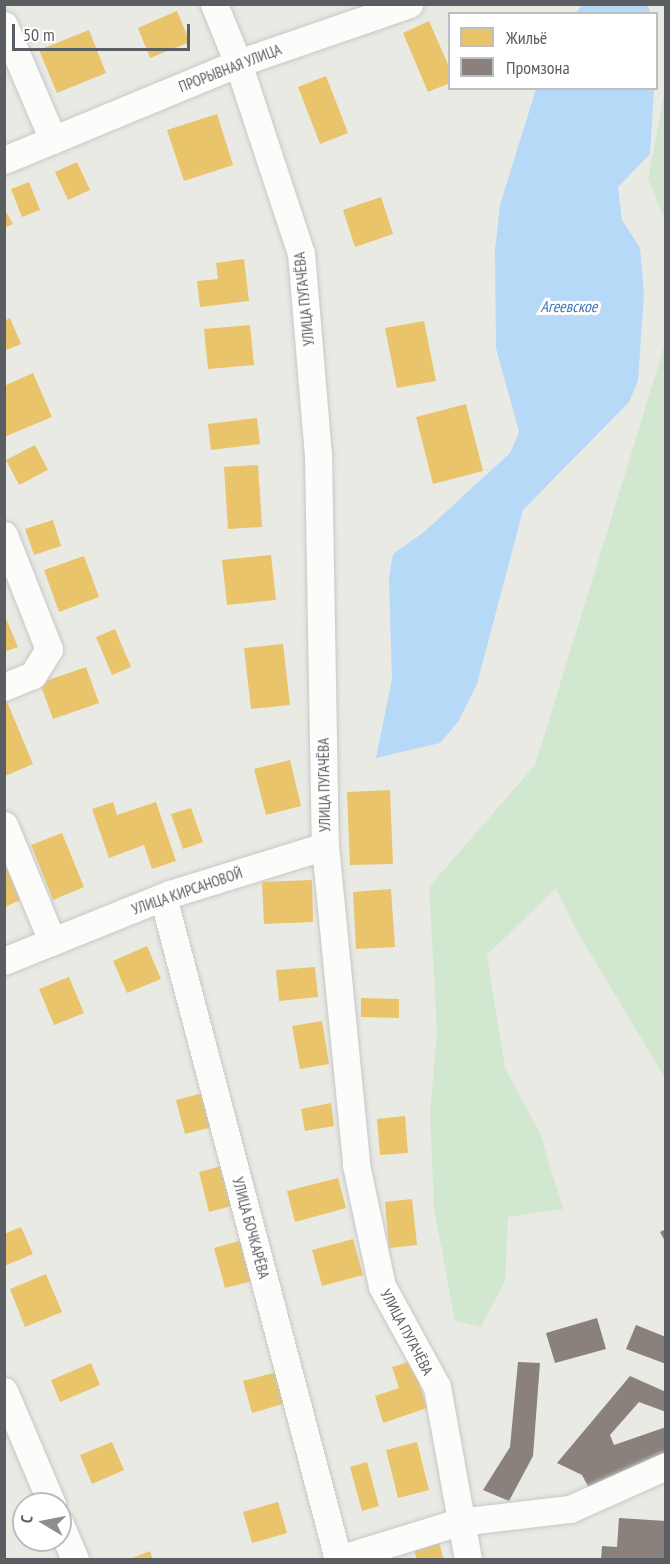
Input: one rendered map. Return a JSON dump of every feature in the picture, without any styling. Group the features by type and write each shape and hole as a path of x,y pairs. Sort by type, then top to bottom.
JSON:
{"street":[{"name":"УЛИЦА ПУГАЧЁВА","path":"213,4 238,63 301,253 318,453 325,846 356,1165 382,1286 437,1387 459,1522 468,1560"},
{"name":"ПРОРЫВНАЯ УЛИЦА","path":"4,160 238,63 409,4"},
{"path":"4,25 53,140"},
{"path":"4,535 49,649 33,675 4,687"},
{"path":"4,825 52,941"},
{"name":"УЛИЦА КИРСАНОВОЙ","path":"4,961 163,897 325,846"},
{"name":"УЛИЦА БОЧКАРЁВА","path":"163,897 337,1559 459,1522 570,1509 666,1466"},
{"path":"4,1391 46,1492"}],"green space":[{"path":"665,88 666,221 648,179"},
{"path":"665,344 665,1078 574,926 556,888 487,955 505,1068 540,1133 563,1209 508,1217 505,1281 481,1327 455,1321 434,1209 430,1112 437,1032 429,887 535,765"}],"water":[{"path":"582,5 648,5 650,12 577,12"},
{"name":"Агеевское","path":"536,90 654,90 650,154 618,187 622,220 640,248 644,294 638,381 629,402 523,510 477,684 458,722 440,743 376,758 392,679 389,577 393,554 424,532 510,453 519,432 496,348 495,250 500,205"}],"building: Жильё":[{"path":"177,11 190,42 150,58 138,28"},
{"path":"429,21 448,64 448,84 428,92 403,33"},
{"path":"89,30 106,73 57,93 39,50"},
{"path":"326,76 348,133 320,144 298,87"},
{"path":"217,114 233,165 184,181 167,130"},
{"path":"77,162 90,190 68,200 55,172"},
{"path":"29,182 40,210 22,217 11,189"},
{"path":"381,197 393,234 355,247 343,210"},
{"path":"4,208 13,224 4,228"},
{"path":"244,259 249,301 200,307 197,281 218,279 216,263"},
{"path":"10,318 21,344 4,351 4,321"},
{"path":"424,321 436,381 397,388 385,328"},
{"path":"250,325 254,365 208,369 204,329"},
{"path":"33,373 52,417 4,437 4,386"},
{"path":"466,404 483,471 433,484 416,417"},
{"path":"257,418 260,444 211,450 208,424"},
{"path":"35,445 48,470 19,485 6,460"},
{"path":"258,465 262,527 228,529 224,467"},
{"path":"53,520 61,546 34,555 25,529"},
{"path":"271,555 276,600 227,605 222,560"},
{"path":"84,556 99,597 59,612 44,570"},
{"path":"4,614 18,647 4,652"},
{"path":"115,629 131,667 112,675 96,637"},
{"path":"283,644 290,705 251,709 244,648"},
{"path":"86,667 99,703 53,719 40,683"},
{"path":"5,697 33,764 5,776"},
{"path":"290,760 301,806 266,815 254,769"},
{"path":"390,790 393,864 350,865 347,792"},
{"path":"113,802 117,815 156,802 176,861 152,869 144,845 109,858 92,809"},
{"path":"191,808 203,842 183,849 171,814"},
{"path":"62,833 84,887 53,900 31,845"},
{"path":"5,864 20,900 5,907"},
{"path":"312,880 313,922 264,924 262,882"},
{"path":"391,889 395,947 356,949 353,892"},
{"path":"147,946 161,979 127,993 113,961"},
{"path":"315,967 318,997 279,1001 276,970"},
{"path":"69,977 84,1013 54,1025 39,989"},
{"path":"361,998 399,999 399,1018 361,1017"},
{"path":"322,1021 329,1064 300,1069 292,1026"},
{"path":"203,1093 212,1127 185,1134 176,1100"},
{"path":"331,1103 334,1126 305,1131 301,1109"},
{"path":"405,1116 408,1153 380,1155 377,1119"},
{"path":"229,1164 239,1204 209,1212 199,1172"},
{"path":"338,1178 346,1208 295,1222 287,1191"},
{"path":"412,1199 417,1245 389,1248 385,1202"},
{"path":"21,1227 33,1254 4,1266 4,1234"},
{"path":"246,1239 257,1280 225,1288 214,1248"},
{"path":"353,1239 363,1275 322,1286 312,1250"},
{"path":"46,1274 62,1312 25,1327 10,1289"},
{"path":"412,1361 427,1408 383,1423 375,1396 399,1388 392,1367"},
{"path":"91,1363 100,1385 60,1402 51,1380"},
{"path":"281,1371 289,1402 252,1413 243,1381"},
{"path":"112,1442 124,1470 92,1484 80,1455"},
{"path":"417,1442 429,1490 398,1498 386,1450"},
{"path":"367,1462 379,1506 362,1511 350,1467"},
{"path":"278,1502 287,1533 252,1543 243,1512"},
{"path":"437,1535 444,1560 417,1560 412,1543"},
{"path":"150,1551 153,1560 130,1560 130,1559"}],"building: Промзона":[{"path":"666,1229 666,1243 660,1232"},
{"path":"597,1318 606,1349 555,1363 546,1333"},
{"path":"636,1325 666,1337 666,1364 626,1349"},
{"path":"518,1362 540,1363 533,1456 509,1501 483,1490 510,1447"},
{"path":"630,1376 666,1392 666,1412 639,1402 610,1435 614,1445 666,1427 666,1454 590,1490 582,1475 557,1463"},
{"path":"619,1518 666,1521 666,1560 601,1560 602,1546 617,1547"}]}
